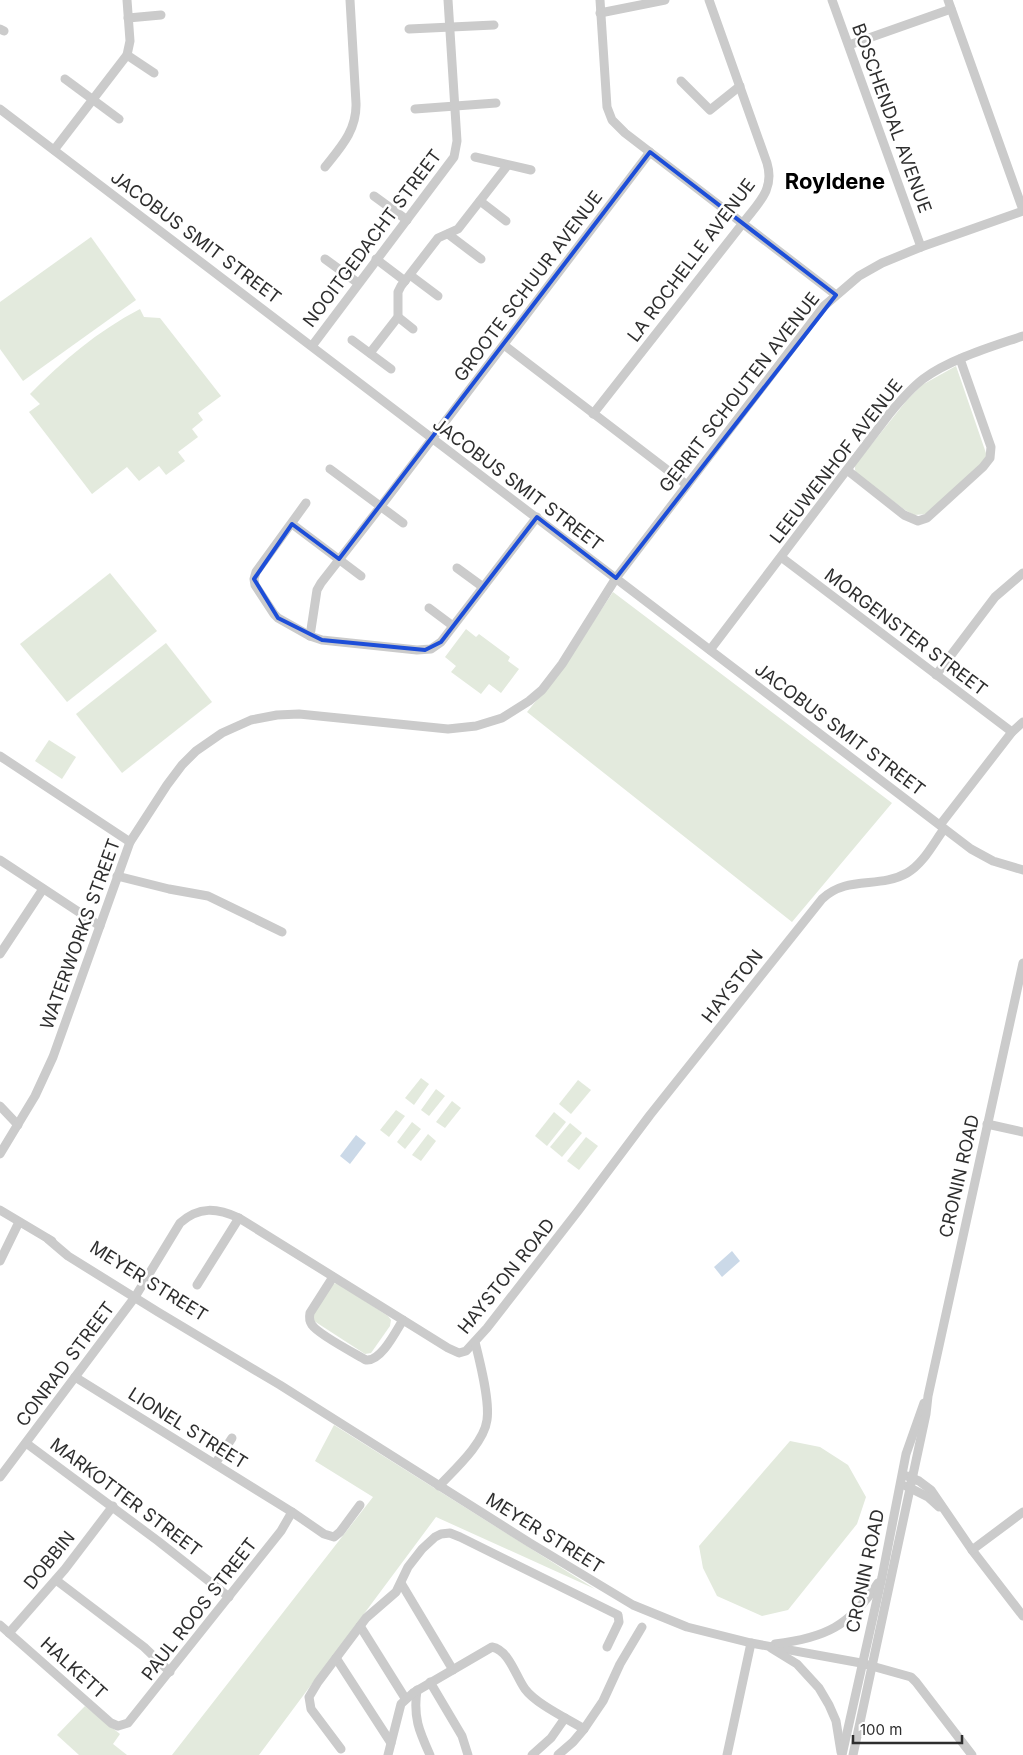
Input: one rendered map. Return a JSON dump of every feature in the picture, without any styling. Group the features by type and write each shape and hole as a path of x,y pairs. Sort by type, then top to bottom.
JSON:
{"street":[{"path":"54,150 126,55 130,41 127,0"},
{"path":"325,167 348,138 355,119 356,103 350,0"},
{"name":"NOOITGEDACHT STREET","path":"312,346 454,157 457,141 448,0"},
{"path":"600,0 606,96 609,114 620,129 836,295"},
{"path":"600,13 665,0"},
{"name":"LA ROCHELLE AVENUE","path":"593,414 743,223 765,192 770,176 709,0"},
{"name":"BOSCHENDAL AVENUE","path":"832,0 921,247"},
{"path":"849,45 950,4 1023,210"},
{"path":"128,18 162,15"},
{"path":"408,29 494,25"},
{"path":"126,55 154,73"},
{"path":"65,79 119,119"},
{"path":"681,81 710,110 740,86"},
{"path":"415,109 496,103"},
{"name":"JACOBUS SMIT STREET","path":"1,111 942,827 979,854 998,864 1023,870"},
{"name":"GROOTE SCHUUR AVENUE","path":"310,636 316,590 650,152"},
{"path":"475,158 531,170"},
{"path":"370,353 398,317 398,292 408,278 438,238 458,229 507,166"},
{"path":"374,196 407,220"},
{"path":"480,201 506,221"},
{"name":"GERRIT SCHOUTEN AVENUE","path":"616,578 813,319 836,295 859,276 882,262 1023,210"},
{"path":"448,234 481,259"},
{"path":"325,259 358,283"},
{"path":"376,259 438,296"},
{"path":"398,317 413,329"},
{"name":"LEEUWENHOF AVENUE","path":"710,650 907,393 931,373 1023,336"},
{"path":"352,340 391,369"},
{"path":"504,345 686,485"},
{"path":"847,470 904,515 918,521 927,518 979,472 990,458 991,447 960,360"},
{"path":"330,469 403,523"},
{"path":"306,503 256,572 254,582 269,608 278,618 310,636 322,640 425,650 431,649 440,642 537,518"},
{"path":"292,524 361,576"},
{"name":"MORGENSTER STREET","path":"781,557 1012,732"},
{"path":"458,568 483,587"},
{"path":"936,675 995,597 1023,574"},
{"name":"WATERWORKS STREET","path":"0,1154 35,1096 52,1056 130,842 167,784 208,741 251,720 277,715 299,714 448,729 490,722 512,713 535,697 552,679 616,578"},
{"path":"429,608 453,626"},
{"name":"HAYSTON","path":"578,1211 650,1115 822,899 832,891 848,884 890,880 908,873 924,858 942,827 1012,732 1023,722"},
{"path":"0,756 130,842"},
{"path":"0,860 100,926"},
{"path":"117,876 160,887 208,896 282,932"},
{"path":"0,954 43,889"},
{"name":"CRONIN ROAD","path":"853,1755 987,1124 1019,1002 1023,963"},
{"path":"0,1106 18,1125"},
{"path":"987,1124 1023,1132"},
{"name":"HAYSTON ROAD","path":"137,1295 180,1223 187,1217 203,1210 214,1209 239,1218 455,1352 466,1351 578,1211"},
{"name":"MEYER STREET","path":"0,1210 62,1246 197,1333 222,1346 231,1355 439,1486 633,1605 687,1627 752,1643 862,1663 908,1676 916,1682 972,1755"},
{"path":"198,1285 239,1218"},
{"path":"0,1261 19,1222"},
{"path":"333,1277 308,1318 313,1326 326,1336 370,1361 382,1352 403,1320"},
{"name":"CONRAD STREET","path":"0,1477 137,1295"},
{"path":"439,1486 473,1448 482,1434 487,1419 482,1373 475,1342"},
{"name":"LIONEL STREET","path":"75,1377 292,1512"},
{"name":"CRONIN ROAD","path":"842,1755 882,1577 906,1454 928,1396"},
{"path":"215,1464 232,1438"},
{"name":"MARKOTTER STREET","path":"26,1442 113,1506 229,1597"},
{"path":"901,1479 912,1478 925,1484 931,1490 972,1550 1023,1616"},
{"path":"901,1479 910,1488 928,1497 947,1514"},
{"path":"292,1512 324,1534 334,1537 340,1532 360,1505"},
{"name":"DOBBIN","path":"9,1633 56,1580 113,1506"},
{"name":"PAUL ROOS STREET","path":"118,1726 128,1723 170,1672 281,1531 292,1512"},
{"path":"972,1550 1023,1512"},
{"path":"341,1750 316,1716 308,1700 318,1682 360,1626 370,1614 396,1592 408,1567 428,1542 441,1534 450,1533 618,1615 620,1622 607,1647"},
{"path":"765,1645 806,1640 825,1633 843,1623 859,1608 882,1577"},
{"path":"56,1580 144,1647 170,1672"},
{"path":"401,1583 453,1670"},
{"name":"HALKETT","path":"0,1625 111,1723 118,1726"},
{"path":"360,1626 405,1698"},
{"path":"558,1755 584,1729 603,1701 620,1664 642,1627"},
{"path":"727,1755 752,1643"},
{"path":"765,1645 797,1664 820,1688 830,1705 836,1721 842,1755"},
{"path":"388,1755 401,1704 405,1698 492,1647 496,1648 509,1662 526,1691 584,1729"},
{"path":"336,1658 391,1743"},
{"path":"430,1682 462,1736 468,1755"},
{"path":"417,1690 414,1706 415,1715 430,1755"},
{"path":"532,1755 551,1738 566,1718"}],"highlighted area":[{"path":"650,152 836,295 616,578 537,517 441,642 425,650 322,640 278,618 254,579 292,524 339,559"}],"shaded area":[{"path":"91,237 136,300 23,381 0,349 0,302"},
{"path":"140,309 144,317 160,318 221,396 198,413 203,420 192,429 198,437 178,452 185,461 166,475 159,466 139,481 127,467 92,494 29,412 40,404 30,394 81,347"},
{"path":"956,366 987,456 975,471 927,514 914,515 857,474 855,465 907,400 922,385"},
{"path":"110,573 157,631 67,702 20,644"},
{"path":"613,592 892,803 792,922 527,712 562,669"},
{"path":"466,629 476,637 479,634 510,657 508,661 519,669 501,693 489,684 481,694 451,672 456,666 445,657"},
{"path":"166,643 212,702 122,773 76,714"},
{"path":"49,740 76,757 62,779 35,761"},
{"path":"421,1078 429,1084 414,1105 405,1098"},
{"path":"578,1080 591,1090 571,1114 559,1104"},
{"path":"436,1089 445,1096 429,1116 421,1110"},
{"path":"452,1101 461,1108 445,1128 436,1122"},
{"path":"396,1110 405,1116 389,1137 380,1130"},
{"path":"554,1112 566,1122 547,1146 535,1136"},
{"path":"412,1122 421,1129 405,1149 397,1142"},
{"path":"570,1123 582,1133 562,1157 550,1147"},
{"path":"428,1134 436,1141 421,1161 412,1155"},
{"path":"586,1137 598,1146 579,1170 567,1161"},
{"path":"337,1283 388,1316 391,1320 390,1326 371,1353 365,1354 311,1319 332,1284"},
{"path":"334,1425 595,1589 436,1517 259,1755 172,1755 373,1497 315,1461"},
{"path":"790,1441 820,1447 848,1465 866,1497 857,1524 788,1610 762,1616 717,1596 703,1568 699,1546"},
{"path":"85,1706 120,1734 113,1744 127,1755 79,1755 57,1735"}],"water":[{"path":"356,1135 366,1143 350,1164 340,1156"},
{"path":"732,1251 740,1261 722,1277 714,1267"}],"district":[{"name":"Royldene","path":"835,181"}]}
